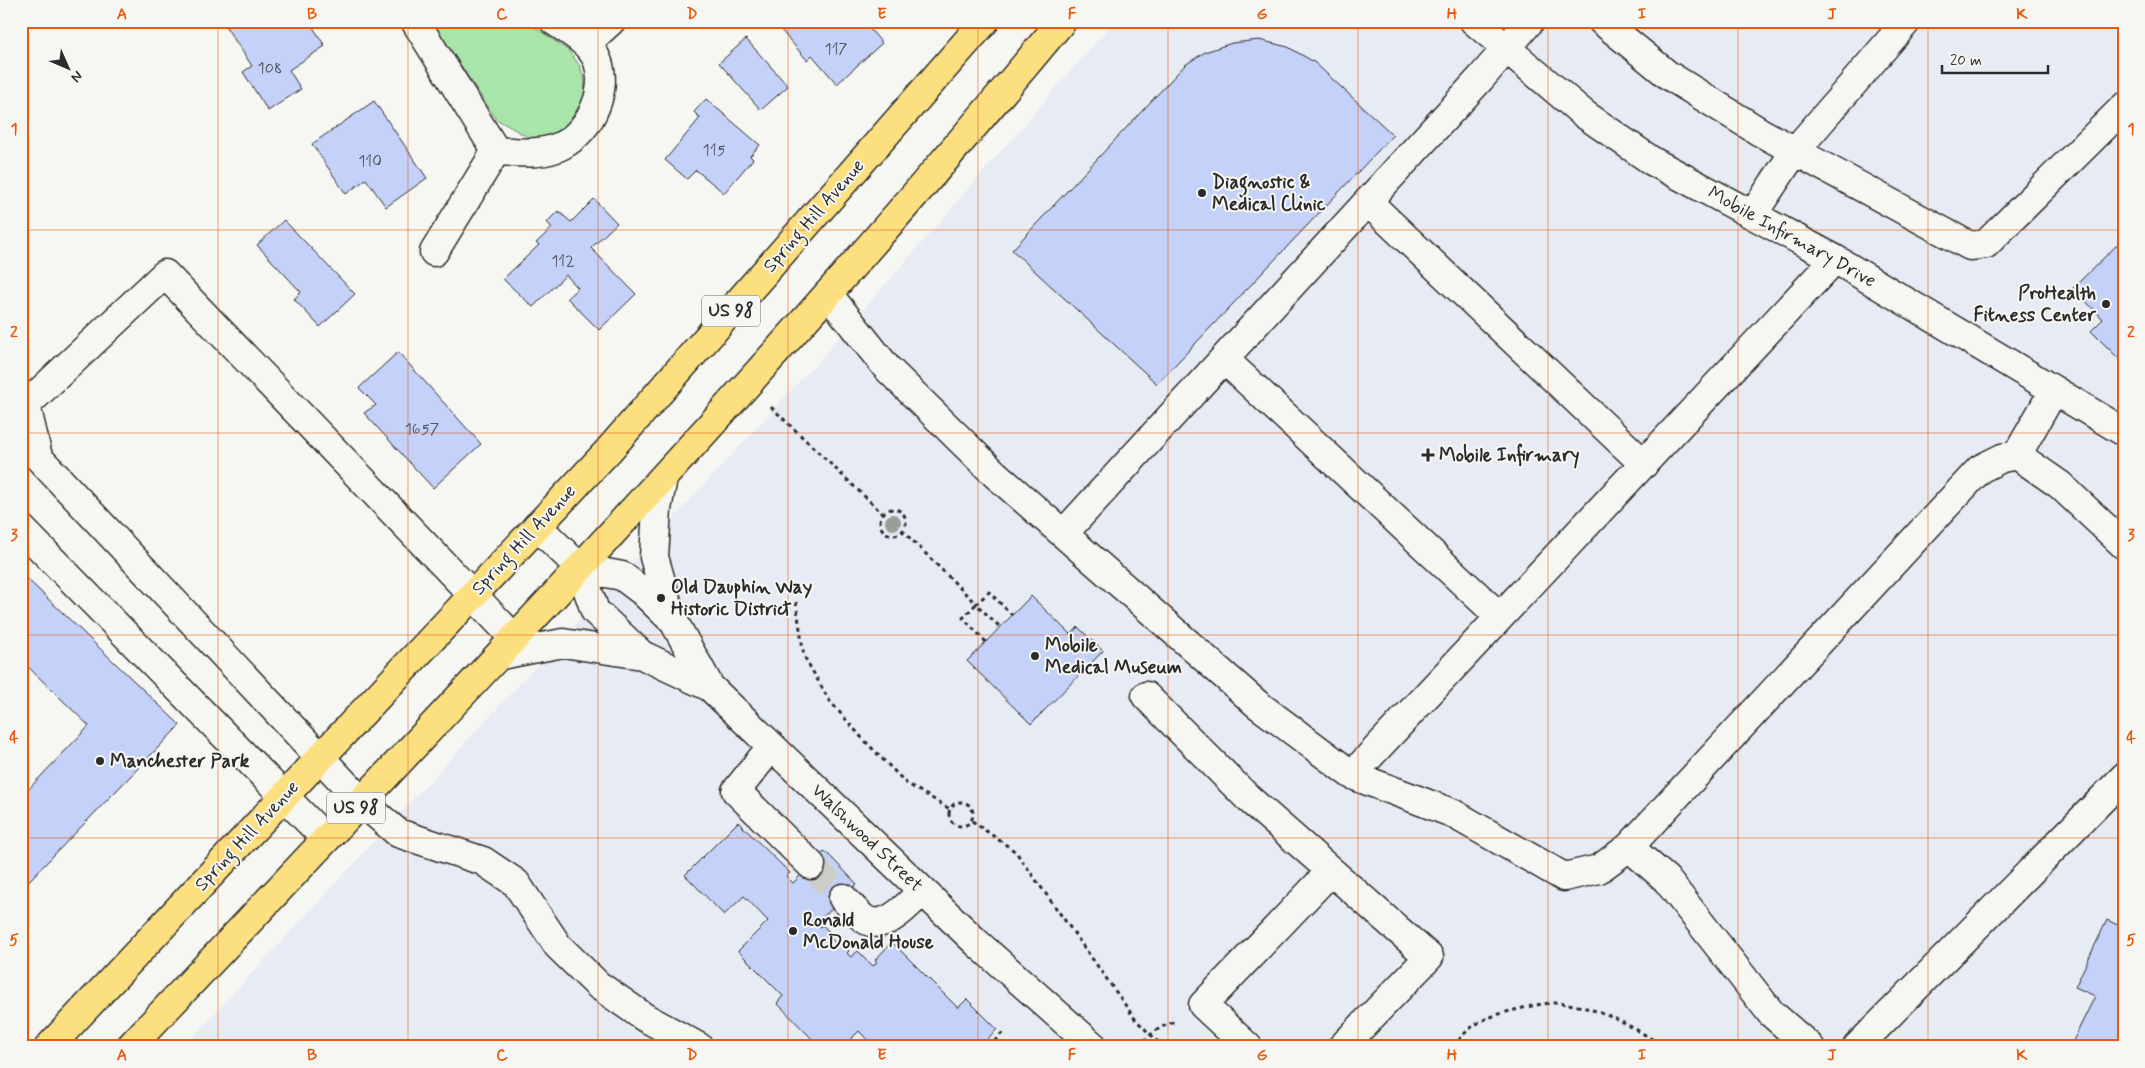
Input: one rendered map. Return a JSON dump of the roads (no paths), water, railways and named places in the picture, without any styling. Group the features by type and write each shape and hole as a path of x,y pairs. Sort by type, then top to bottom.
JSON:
{"main road":[{"name":"Spring Hill Avenue","path":"48,1047 608,450 986,21"},
{"name":"US 98","path":"130,1047 508,647 663,478 828,294 1062,21"}],"street":[{"path":"415,21 496,151"},
{"path":"496,151 537,152 558,147 576,136 595,110 601,86 598,62 586,43 554,21"},
{"path":"586,43 611,21"},
{"name":"Mobile Infirmary Drive","path":"1474,21 1584,114 1652,162 1835,259 2124,432"},
{"path":"1064,534 1368,202 1530,21"},
{"path":"1602,21 1668,75 1795,151 1970,246 1986,244 2124,107"},
{"path":"1753,214 1795,151 1907,21"},
{"path":"434,252 496,151"},
{"path":"1368,202 1644,464"},
{"path":"1352,775 1835,259"},
{"path":"508,647 472,596 164,274 26,405 38,457 362,802 398,833 483,861 516,883 558,946 598,985 644,1017 699,1047"},
{"path":"828,294 887,368 995,474 1257,704 1352,775 1452,813 1564,877 1599,869 1629,847 1980,469 2002,458 2017,455 2060,485 2124,545"},
{"path":"1224,359 1500,617"},
{"path":"2017,455 2054,390"},
{"name":"Walshwood Street","path":"663,478 657,509 654,557 674,622 710,687 1079,1042"},
{"name":"Walshwood Street","path":"537,526 580,568 596,611 642,656"},
{"path":"21,528 326,840"},
{"name":"Walshwood Street","path":"580,568 622,576 642,591 674,622"},
{"name":"Walshwood Street","path":"508,647 563,644 642,656 710,687"},
{"path":"1146,696 1249,799 1429,957 1342,1047"},
{"path":"771,747 736,791 811,865"},
{"path":"1871,1042 2124,777"},
{"path":"1629,847 1666,879 1771,1012 1810,1047"},
{"path":"1248,1047 1203,1005 1331,871"},
{"path":"843,898 864,919 878,922 895,917 922,891"}],"tunnel":[{"path":"811,865 843,898"}],"place":[{"name":"Diagnostic & Medical Clinic","path":"1202,193"},
{"name":"ProHealth Fitness Center","path":"2106,304"},
{"name":"Mobile Infirmary","path":"1428,455"},
{"name":"Old Dauphin Way Historic District","path":"661,598"},
{"name":"Mobile Medical Museum","path":"1035,656"},
{"name":"Manchester Park","path":"100,761"},
{"name":"Ronald McDonald House","path":"793,931"}]}
